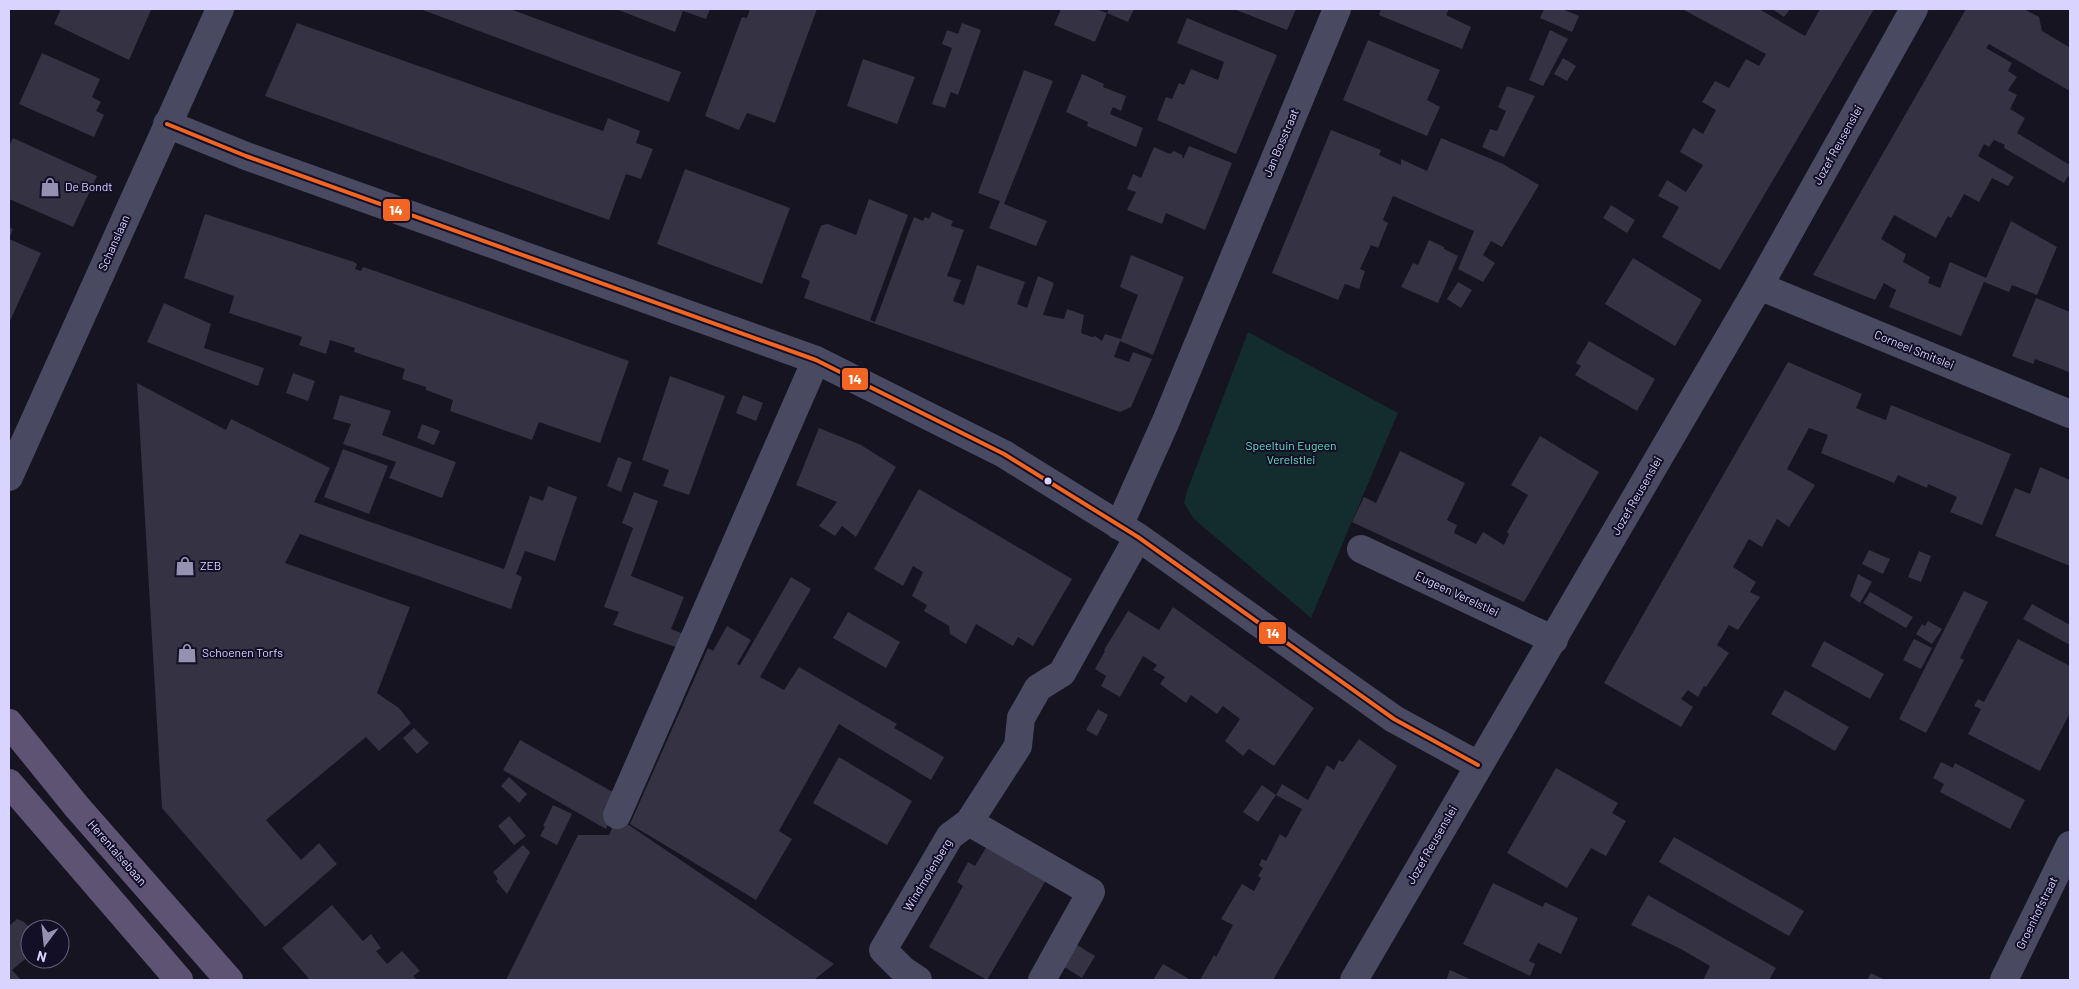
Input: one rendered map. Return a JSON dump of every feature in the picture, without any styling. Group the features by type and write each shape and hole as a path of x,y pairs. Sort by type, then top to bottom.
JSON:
{"main road":[{"name":"Herentalsebaan","path":"9,723 77,807 229,980"},
{"path":"9,783 179,980"}],"street":[{"name":"Schanslaan","path":"9,477 220,9"},
{"name":"Jan Bosstraat","path":"1128,532 1166,421 1337,9"},
{"name":"Jozef Reusenslei","path":"1354,980 1478,765 1554,640 1758,286 1914,9"},
{"path":"167,124 246,156 816,360 1004,454 1128,532 1394,719 1478,765"},
{"name":"Corneel Smitslei","path":"1758,286 2070,414"},
{"path":"617,815 816,360"},
{"name":"Windmolenberg","path":"918,980 903,970 883,950 950,836 968,822 1018,746 1021,718 1038,688 1062,673 1128,532"},
{"name":"Eugeen Verelstlei","path":"1361,549 1554,640"},
{"path":"968,822 1091,892 1042,980"},
{"name":"Groenhofstraat","path":"2004,980 2070,845"}],"green space":[{"name":"Speeltuin Eugeen Verelstlei","path":"1248,332 1398,413 1311,618 1194,519 1184,503"}],"building":[{"path":"61,9 151,10 129,60 54,24"},
{"path":"420,9 510,9 681,72 669,102"},
{"path":"616,9 710,9 706,19 683,11 675,32"},
{"path":"750,9 817,9 775,123 747,113 739,130 705,116 742,17 747,18"},
{"path":"1061,9 1096,9 1107,13 1095,42 1054,25"},
{"path":"1109,9 1134,9 1128,22 1107,13"},
{"path":"1234,9 1296,9 1287,30"},
{"path":"1381,9 1449,9 1446,15 1471,27 1462,49 1379,15"},
{"path":"1544,9 1562,9 1579,16 1572,32 1540,18"},
{"path":"1682,9 1759,9 1805,36 1820,9 1874,9 1720,270 1662,237 1679,207 1658,196 1667,180 1686,192 1703,165 1680,152 1693,128 1703,134 1716,110 1702,102 1715,81 1729,88 1746,59 1759,66 1766,54"},
{"path":"1772,9 1790,9 1784,17"},
{"path":"1966,9 2024,9 2039,17 2042,31 2069,47 2070,91 1989,44 1986,48 2012,63 2008,71 2017,77 2008,90 2017,95 2010,109 2025,118 2017,133 2070,165 2070,178 2068,176 2064,183 2004,148 2005,145 1994,140 1989,147 1984,144 1978,156 2014,177 2008,186 1992,178 1979,202 1964,194 1951,218 1948,216 1936,238 1894,215 1881,239 1906,254 1903,262 1930,277 1928,283 1940,288 1950,262 1986,278 2011,221 2057,247 2037,295 2012,285 2009,292 1984,282 1961,336 1889,307 1896,290 1884,283 1875,300 1813,275"},
{"path":"1187,18 1277,55 1236,154 1157,120 1166,97 1172,99 1179,83 1184,85 1191,69 1218,80 1224,62 1177,43"},
{"path":"297,23 603,131 608,118 640,131 636,143 653,149 641,179 626,174 609,220 265,96"},
{"path":"962,23 981,30 958,95 951,92 945,108 932,104 952,48 942,44 947,30 958,34"},
{"path":"1550,30 1568,39 1543,86 1529,80"},
{"path":"1368,40 1440,70 1427,100 1440,107 1427,136 1343,100"},
{"path":"42,53 100,79 92,97 101,102 96,111 104,115 94,137 19,104"},
{"path":"1563,58 1576,66 1567,81 1554,74"},
{"path":"863,59 915,77 897,124 847,106"},
{"path":"1024,70 1053,81 1004,204 1047,221 1036,246 989,228 1000,201 978,193"},
{"path":"1082,74 1104,84 1103,87 1126,96 1121,111 1113,107 1110,114 1143,128 1136,147 1087,126 1088,122 1066,112"},
{"path":"1507,86 1535,96 1504,157 1482,147 1490,129 1497,131 1506,111 1498,107"},
{"path":"1331,130 1381,150 1379,155 1401,165 1401,159 1427,171 1441,138 1503,164 1539,185 1502,247 1491,241 1483,255 1495,263 1483,282 1458,269 1474,231 1393,196 1383,220 1388,223 1378,248 1371,245 1360,269 1365,271 1359,289 1345,284 1338,300 1272,273"},
{"name":"De Bondt","path":"13,138 97,176 73,227 9,199 9,146"},
{"path":"1189,146 1232,163 1205,230 1166,213 1162,224 1127,210 1136,192 1127,189 1133,174 1141,178 1154,147 1170,154 1174,151 1182,155 1183,159"},
{"path":"685,169 790,208 762,284 657,244"},
{"path":"869,199 908,215 870,320 875,322 914,217 923,221 925,217 929,219 932,212 953,221 951,226 964,230 947,276 961,280 953,301 964,305 977,265 1025,282 1017,304 1027,308 1038,276 1054,283 1043,315 1064,319 1067,309 1084,315 1081,333 1092,337 1095,336 1102,341 1105,334 1121,339 1138,295 1120,287 1131,255 1184,277 1153,355 1120,341 1114,357 1129,362 1133,352 1152,359 1131,407 1120,412 804,298 810,281 801,277 820,228 822,225 828,224 856,235"},
{"path":"1611,205 1635,220 1627,233 1603,218"},
{"path":"205,214 354,262 357,264 355,269 361,271 363,267 378,272 629,361 600,443 539,422 532,440 450,411 453,400 426,390 426,387 402,379 405,369 354,352 355,348 330,340 326,354 299,345 302,337 229,313 234,296 184,278"},
{"path":"9,227 13,229 9,239"},
{"path":"9,239 41,253 9,323"},
{"path":"1429,240 1458,256 1438,303 1401,287 1413,263 1418,265"},
{"path":"1633,258 1702,300 1675,346 1605,304"},
{"path":"1458,282 1472,290 1461,308 1447,299"},
{"path":"2036,298 2070,312 2069,372 2035,359 2033,364 2012,356"},
{"path":"164,303 211,324 204,348 264,368 258,386 147,342"},
{"path":"1589,341 1655,379 1637,411 1575,375 1581,366 1576,363"},
{"path":"1788,362 1862,394 1856,408 1870,414 1886,420 1891,405 2011,454 1982,525 1950,512 1957,497 1928,484 1927,488 1898,475 1894,483 1821,453 1828,435 1809,428 1787,469 1815,485 1789,527 1777,519 1762,547 1749,539 1733,567 1756,582 1750,592 1760,597 1738,630 1729,625 1717,645 1729,653 1706,687 1704,686 1698,697 1688,690 1681,699 1693,707 1681,727 1604,683"},
{"path":"293,373 315,381 308,401 286,393"},
{"path":"670,376 725,396 689,495 663,486 669,470 642,460"},
{"path":"137,383 226,430 231,419 330,468 314,502 504,569 530,496 543,501 548,486 577,497 555,561 525,551 516,574 522,577 511,609 300,534 285,563 410,607 377,693 399,708 411,723 379,751 366,737 266,820 301,860 319,843 337,864 265,927 162,808"},
{"path":"340,395 391,411 382,435 456,462 442,498 389,478 396,462 343,444 351,424 333,419"},
{"path":"743,395 763,403 756,421 736,413"},
{"path":"422,424 440,431 434,445 417,438"},
{"path":"819,428 861,445 896,467 856,537 842,526 835,536 819,526 837,502 796,485"},
{"path":"1540,436 1599,472 1524,602 1352,522 1364,497 1376,503 1400,451 1465,483 1447,520 1457,525 1454,533 1476,544 1483,532 1504,545 1509,534 1507,532 1528,495 1511,485"},
{"path":"343,449 388,466 369,514 324,497"},
{"path":"618,457 632,462 621,492 607,486"},
{"path":"2040,467 2070,480 2070,566 1995,536 2015,488 2030,494"},
{"path":"919,489 1072,579 1033,646 1018,637 1013,646 976,624 966,644 950,634 949,626 924,611 927,605 912,596 923,572 913,566 903,586 874,569"},
{"path":"634,492 658,501 631,576 684,597 671,629 689,636 684,650 613,625 619,612 604,607 633,528 622,523"},
{"path":"1869,550 1890,559 1883,574 1862,564"},
{"path":"1919,551 1931,556 1921,582 1908,577"},
{"path":"1858,574 1872,582 1860,603 1850,596"},
{"path":"791,577 811,589 760,677 784,690 799,667 897,724 894,728 944,757 931,780 839,724 779,831 792,839 756,900 630,824 708,648 713,651 727,626 751,640 737,664 740,665"},
{"path":"1964,591 1988,602 1960,658 1964,660 1926,733 1899,719"},
{"path":"1870,592 1913,617 1906,628 1863,603"},
{"path":"2032,604 2070,625 2070,645 2023,619"},
{"path":"1173,607 1314,708 1274,766 1249,749 1243,756 1225,741 1240,719 1223,706 1217,714 1191,695 1186,703 1160,684 1165,677 1153,670 1157,665 1143,656 1120,697 1101,686 1106,676 1095,669 1104,650 1128,611 1159,630"},
{"path":"848,612 900,642 886,668 833,638"},
{"path":"1928,621 1942,629 1932,644 1916,634 1922,624 1925,626"},
{"path":"1914,639 1932,648 1921,669 1903,660"},
{"path":"2018,639 2070,666 2070,713 2040,771 1968,734 1981,709 1974,706 1978,699 1984,702"},
{"path":"1824,641 1884,674 1870,699 1811,666"},
{"path":"1785,690 1849,727 1835,751 1771,714"},
{"path":"1098,709 1108,715 1097,736 1086,730"},
{"path":"414,728 429,743 417,754 403,738"},
{"path":"1359,739 1397,766 1273,980 1200,980 1214,955 1216,957 1233,925 1221,919 1242,884 1254,891 1261,878 1258,876 1263,868 1259,865 1262,859 1266,861 1280,834 1286,838 1302,809 1276,795 1282,784 1308,800 1327,765 1334,770 1339,760 1343,762"},
{"path":"520,740 620,796 606,829 503,770"},
{"path":"839,757 912,801 887,845 813,803"},
{"path":"1941,762 1953,768 1955,763 2025,800 2010,829 1940,792 1944,784 1933,778"},
{"path":"1556,768 1618,803 1612,813 1626,821 1606,856 1591,848 1567,888 1507,853"},
{"path":"509,777 527,794 519,803 501,786"},
{"path":"1262,785 1276,795 1258,822 1243,812"},
{"path":"553,805 572,814 557,845 540,836"},
{"path":"509,816 526,836 514,845 498,826"},
{"path":"617,817 834,964 814,980 506,980 578,835 609,835"},
{"path":"1674,837 1804,911 1789,936 1659,862"},
{"path":"990,841 1049,875 987,980 929,947 963,886 957,882 968,862 975,866"},
{"path":"523,845 530,852 507,894 496,881 498,879 493,872"},
{"path":"1493,883 1543,907 1545,902 1578,918 1561,954 1538,943 1529,961 1535,964 1530,976 1463,944"},
{"path":"1648,895 1776,968 1769,980 1703,980 1710,966 1681,949 1631,925"},
{"path":"332,905 363,941 371,934 381,948 376,951 387,964 402,951 420,971 413,976 417,980 310,980 282,948"},
{"path":"17,919 20,920 20,963 12,970 21,980 9,980 9,926"},
{"path":"1077,945 1095,956 1082,978 1064,967"},
{"path":"1163,964 1191,980 1153,980"},
{"path":"1450,970 1472,980 1446,980"},
{"path":"1871,973 1885,980 1867,980"}],"transit line":[{"name":"14","path":"167,124 246,156 816,360 1004,454 1138,537 1394,719 1478,765"}],"place":[{"name":"De Bondt","path":"50,187"},
{"name":"ZEB","path":"185,566"},
{"name":"Schoenen Torfs","path":"187,653"}]}
